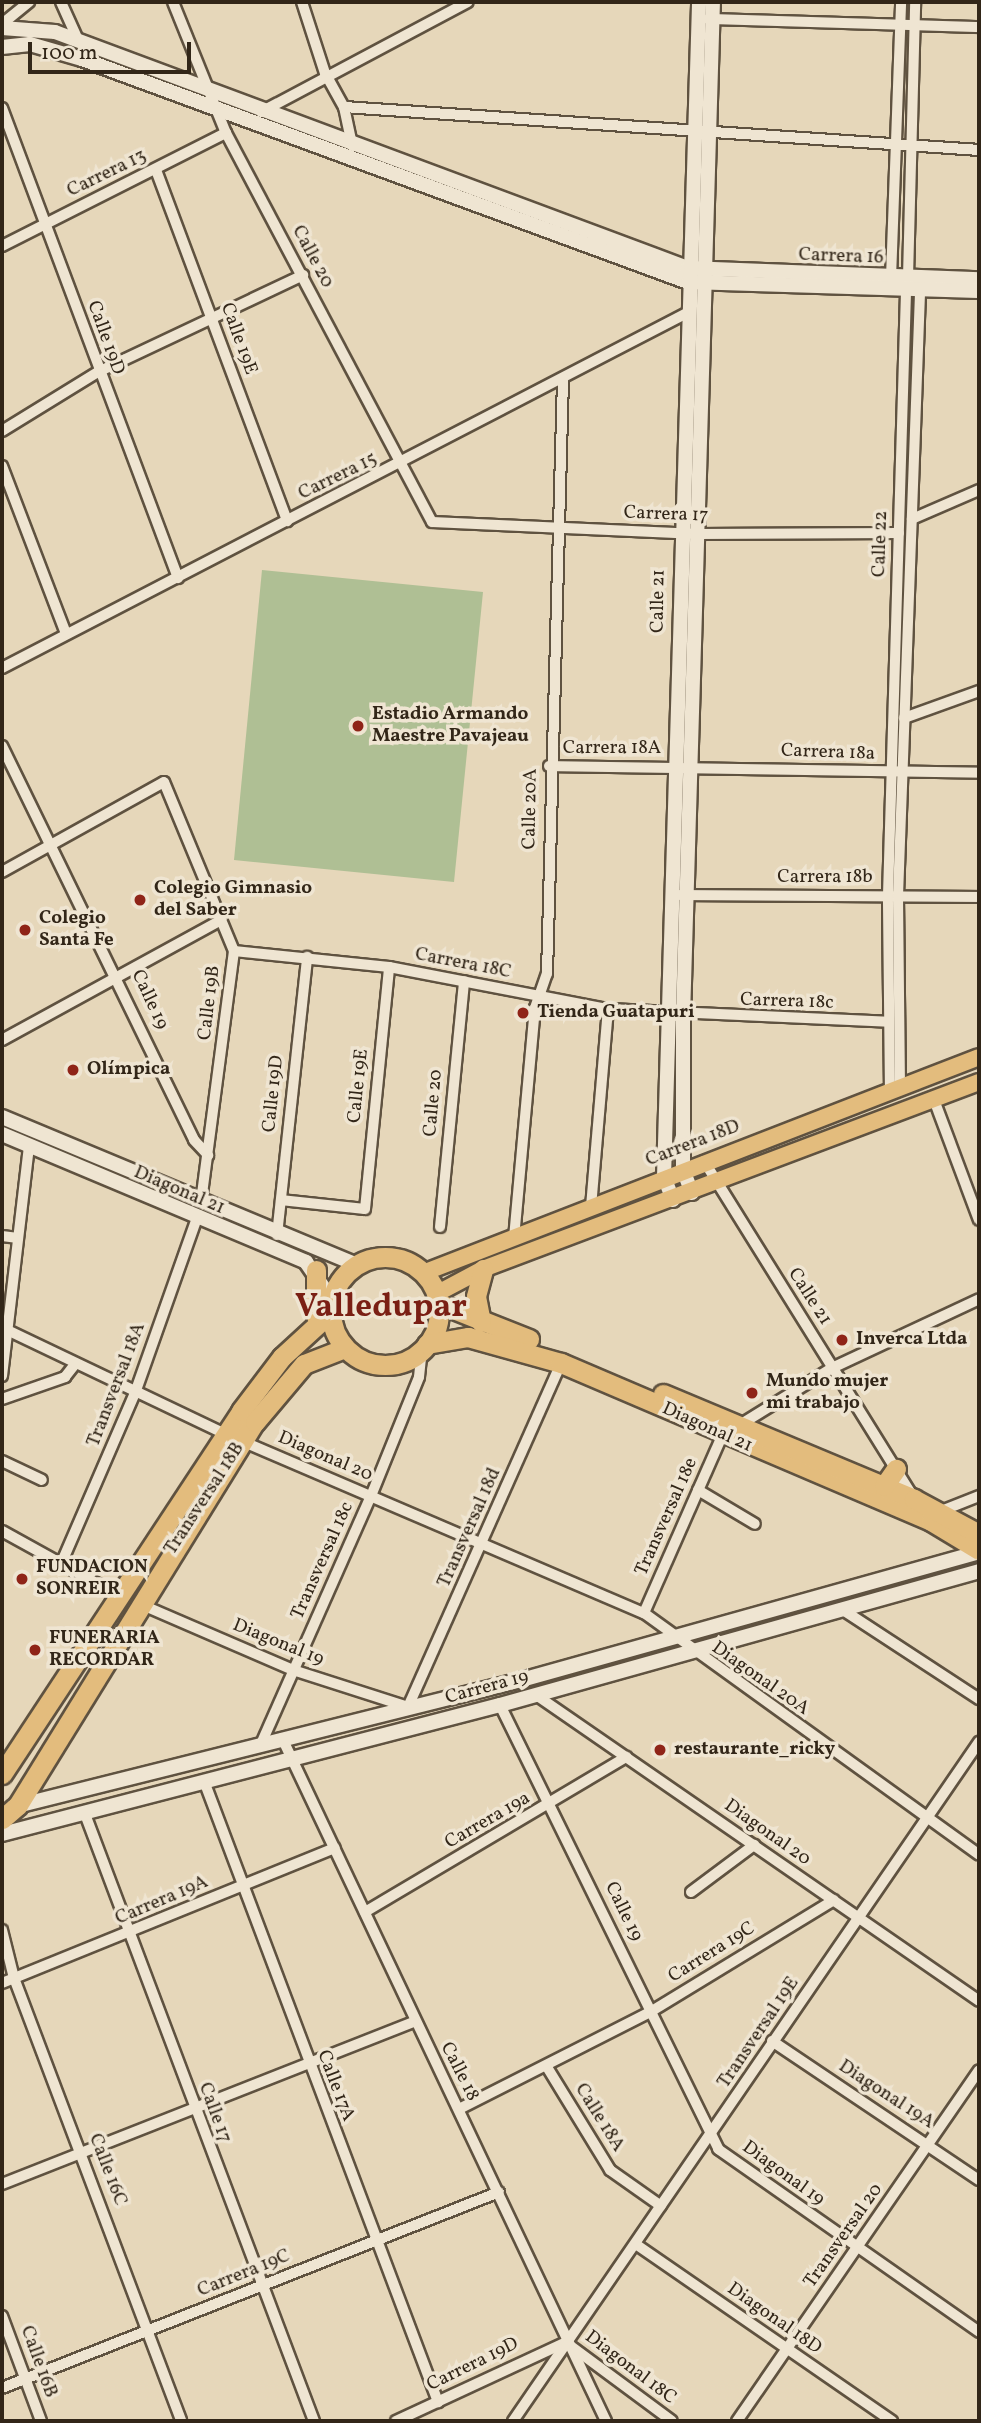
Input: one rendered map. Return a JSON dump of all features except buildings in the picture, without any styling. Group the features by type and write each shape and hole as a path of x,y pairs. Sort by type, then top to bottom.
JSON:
{"highway":[{"path":"385,1257 423,1273 437,1298 425,1347 383,1365 345,1348 332,1306 358,1265 385,1257"},
{"path":"481,1322 476,1296 482,1269"},
{"path":"308,1330 321,1300 316,1270"},
{"name":"Diagonal 21","path":"437,1298 481,1322 731,1431 914,1499 979,1551"},
{"name":"Transversal 18B","path":"2,1774 116,1594 234,1438 308,1330 332,1306"},
{"name":"Diagonal 21","path":"425,1347 468,1337 561,1363 979,1534"},
{"name":"Transversal 18B","path":"2,1819 138,1603 234,1438 290,1375 318,1355 345,1348"},
{"path":"884,1486 896,1469"}],"main road":[{"name":"Carrera 18D","path":"423,1273 704,1161 979,1057"},
{"path":"437,1298 482,1269 692,1193 712,1182 979,1082"}],"street":[{"path":"2,26 29,2"},
{"path":"61,2 79,42"},
{"name":"Calle 20","path":"173,2 226,133 303,275 399,467 432,523"},
{"path":"302,2 325,73 344,107 352,146"},
{"path":"261,112 325,73 468,2"},
{"name":"Calle 21","path":"692,1193 683,1170 684,1017 698,534 695,276 705,19 699,2"},
{"name":"Calle 21","path":"705,19 713,2"},
{"path":"891,278 901,2"},
{"name":"Calle 22","path":"897,773 904,718 912,519 915,2"},
{"path":"705,19 979,27"},
{"path":"2,26 36,26 695,276"},
{"path":"2,47 30,44 60,52 218,111 695,276"},
{"path":"344,107 702,135 897,148 979,150"},
{"name":"Calle 19D","path":"2,108 98,372 178,578"},
{"name":"Carrera 13","path":"2,246 226,133"},
{"name":"Calle 19E","path":"156,170 287,521"},
{"path":"2,431 98,372 211,314 303,275"},
{"name":"Calle 21","path":"673,1200 664,1177 687,313 695,276"},
{"name":"Carrera 16","path":"695,276 891,278 912,288 979,279"},
{"name":"Carrera 16","path":"695,276 979,291"},
{"name":"Calle 22","path":"895,1091 889,1022 897,773 899,533 912,288"},
{"name":"Carrera 15","path":"2,668 287,521 399,467 687,313"},
{"name":"Calle 20A","path":"513,1238 540,998 547,974 549,766 564,379"},
{"path":"2,466 66,634"},
{"path":"912,519 979,490"},
{"name":"Carrera 17","path":"432,523 698,534 899,533"},
{"path":"904,718 979,691"},
{"name":"Calle 19","path":"2,746 118,976 194,1140 208,1155"},
{"name":"Carrera 18A","path":"549,766 675,767"},
{"name":"Carrera 18a","path":"675,767 979,773"},
{"name":"Calle 19B","path":"51,847 164,782 219,921 234,951 201,1200"},
{"path":"2,872 51,847"},
{"name":"Carrera 18b","path":"671,895 979,897"},
{"name":"Calle 22","path":"893,895 895,1091"},
{"path":"2,1040 219,921"},
{"name":"Carrera 18C","path":"234,951 389,967 540,998 684,1017"},
{"name":"Calle 19D","path":"277,1235 307,957"},
{"name":"Calle 19E","path":"281,1200 365,1209 389,967"},
{"name":"Calle 20","path":"440,1227 464,981"},
{"path":"591,1207 608,1009"},
{"name":"Carrera 18c","path":"684,1017 889,1022"},
{"path":"933,1097 979,1220"},
{"name":"Diagonal 21","path":"2,1117 201,1200 277,1235 358,1265"},
{"name":"Diagonal 21","path":"2,1134 198,1215 316,1270"},
{"path":"2,1376 29,1144"},
{"name":"Calle 21","path":"704,1161 712,1182 914,1499"},
{"name":"Transversal 18A","path":"61,1564 135,1393 198,1215"},
{"path":"2,1236 18,1238"},
{"path":"316,1270 332,1306"},
{"path":"731,1431 832,1368 979,1299"},
{"name":"Diagonal 20","path":"7,1330 234,1438 644,1613 693,1653"},
{"name":"Transversal 18c","path":"261,1744 371,1496 419,1377 425,1347"},
{"name":"Transversal 18d","path":"408,1707 483,1544 561,1363"},
{"path":"2,1399 65,1377 75,1364"},
{"name":"Transversal 18e","path":"644,1613 698,1490 731,1431"},
{"path":"2,1461 42,1480"},
{"path":"698,1490 755,1524"},
{"path":"936,1516 979,1496"},
{"path":"2,1531 116,1594"},
{"name":"Carrera 19","path":"10,1808 673,1639 979,1551"},
{"name":"Carrera 19","path":"2,1834 204,1782 290,1756 500,1705 979,1571"},
{"name":"Diagonal 19","path":"138,1603 293,1670 408,1707"},
{"path":"843,1611 979,1699"},
{"name":"Diagonal 20A","path":"693,1653 979,1855"},
{"name":"Diagonal 20","path":"536,1695 979,2001"},
{"name":"Calle 19","path":"500,1705 712,2134"},
{"name":"Calle 18","path":"282,1738 414,2022 499,2192 566,2342 607,2421"},
{"name":"Transversal 19E","path":"513,2421 566,2342 637,2245 772,2041 928,1820 979,1742"},
{"name":"Carrera 19a","path":"365,1912 551,1805 626,1757"},
{"name":"Calle 17A","path":"204,1782 240,1887 438,2402"},
{"name":"Calle 17","path":"85,1814 133,1934 260,2287 314,2421"},
{"path":"691,1892 754,1845"},
{"name":"Carrera 19A","path":"2,1983 133,1934 335,1848"},
{"name":"Carrera 19C","path":"459,2109 547,2067 652,2011 834,1900"},
{"name":"Calle 16C","path":"2,1930 14,1978 181,2421"},
{"path":"2,2183 414,2022"},
{"name":"Diagonal 19A","path":"772,2041 929,2143 979,2180"},
{"name":"Calle 18A","path":"547,2067 610,2170 661,2206"},
{"name":"Transversal 20","path":"737,2421 979,2070"},
{"name":"Diagonal 19","path":"712,2134 719,2149 979,2332"},
{"name":"Carrera 19C","path":"2,2389 499,2192"},
{"name":"Diagonal 18D","path":"637,2245 892,2421"},
{"name":"Calle 16B","path":"2,2316 41,2421"},
{"name":"Carrera 19D","path":"396,2421 566,2342"},
{"name":"Diagonal 18C","path":"566,2342 672,2421"}],"green space":[{"name":"Estadio Armando Maestre Pavajeau","path":"262,570 483,592 454,882 234,860"}],"place":[{"name":"Estadio Armando Maestre Pavajeau","path":"358,726"},
{"name":"Colegio Gimnasio del Saber","path":"140,900"},
{"name":"Colegio Santa Fe","path":"25,930"},
{"name":"Tienda Guatapuri","path":"523,1013"},
{"name":"Olímpica","path":"73,1070"},
{"name":"Inverca Ltda","path":"842,1340"},
{"name":"Mundo mujer mi trabajo","path":"752,1393"},
{"name":"FUNDACION SONREIR","path":"22,1579"},
{"name":"FUNERARIA RECORDAR","path":"35,1650"},
{"name":"restaurante_ricky","path":"660,1750"}],"district":[{"name":"Valledupar","path":"381,1309"}]}
